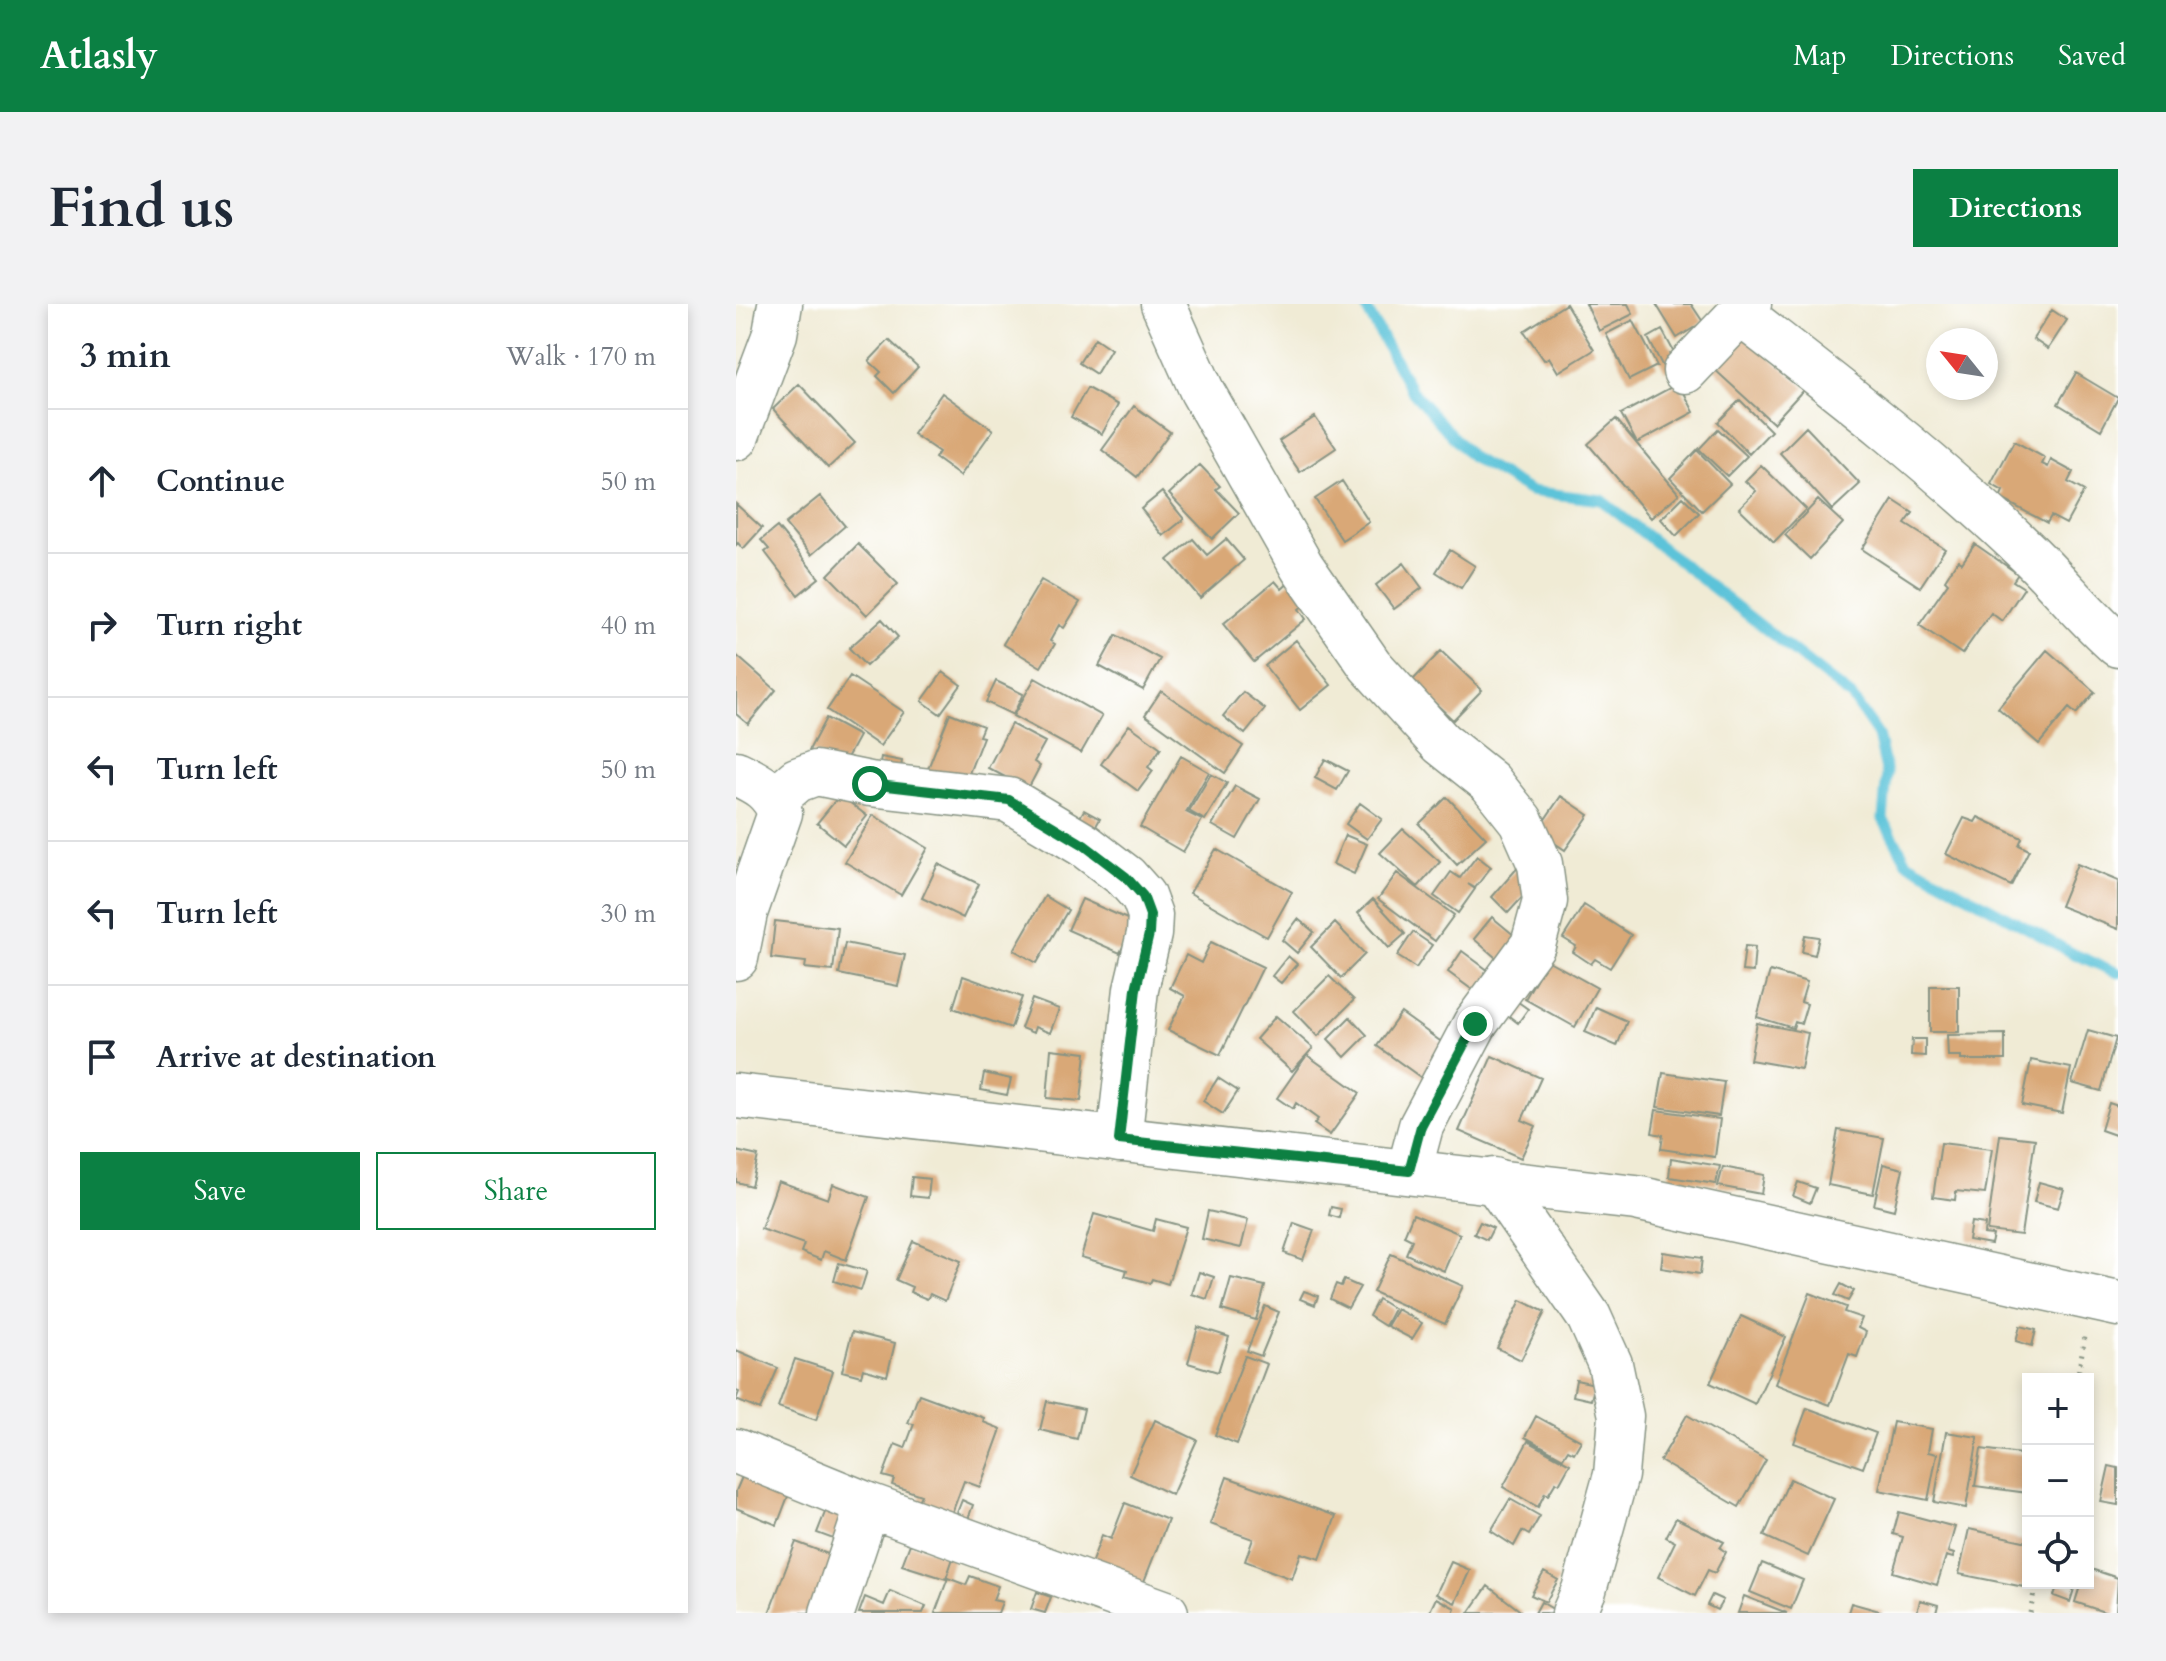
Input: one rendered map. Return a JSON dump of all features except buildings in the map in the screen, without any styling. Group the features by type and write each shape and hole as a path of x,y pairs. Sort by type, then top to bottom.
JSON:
{"street":[{"path":"736,438 775,334 780,304"},
{"path":"1163,304 1202,391 1302,567 1370,665 1441,743 1490,782 1521,821 1540,864 1545,901 1533,945 1475,1024 1421,1126 1409,1171"},
{"path":"1685,371 1745,309 1955,486 2030,554 2118,645"},
{"path":"736,773 764,787 775,799 780,813 745,913 736,958"},
{"path":"775,799 797,780 816,773 870,784 1009,800 1084,845 1126,877 1143,896 1150,915 1149,934 1136,989 1119,1140"},
{"path":"736,1096 1636,1198 2118,1304"},
{"path":"1494,1180 1589,1317 1610,1364 1621,1416 1616,1475 1584,1590 1574,1613"},
{"path":"736,1451 868,1505 1166,1613"},
{"path":"832,1613 868,1505"}],"path":[{"path":"2030,1613 2035,1589"}],"waterway":[{"path":"1364,304 1411,390 1471,457 1530,491 1601,500 1852,697 1878,735 1887,774 1883,819 1907,862 2074,954 2118,973"}],"route":[{"path":"870,784 1009,800 1084,845 1126,877 1143,896 1150,915 1149,934 1136,989 1119,1140 1409,1171 1421,1126 1475,1024"}]}
